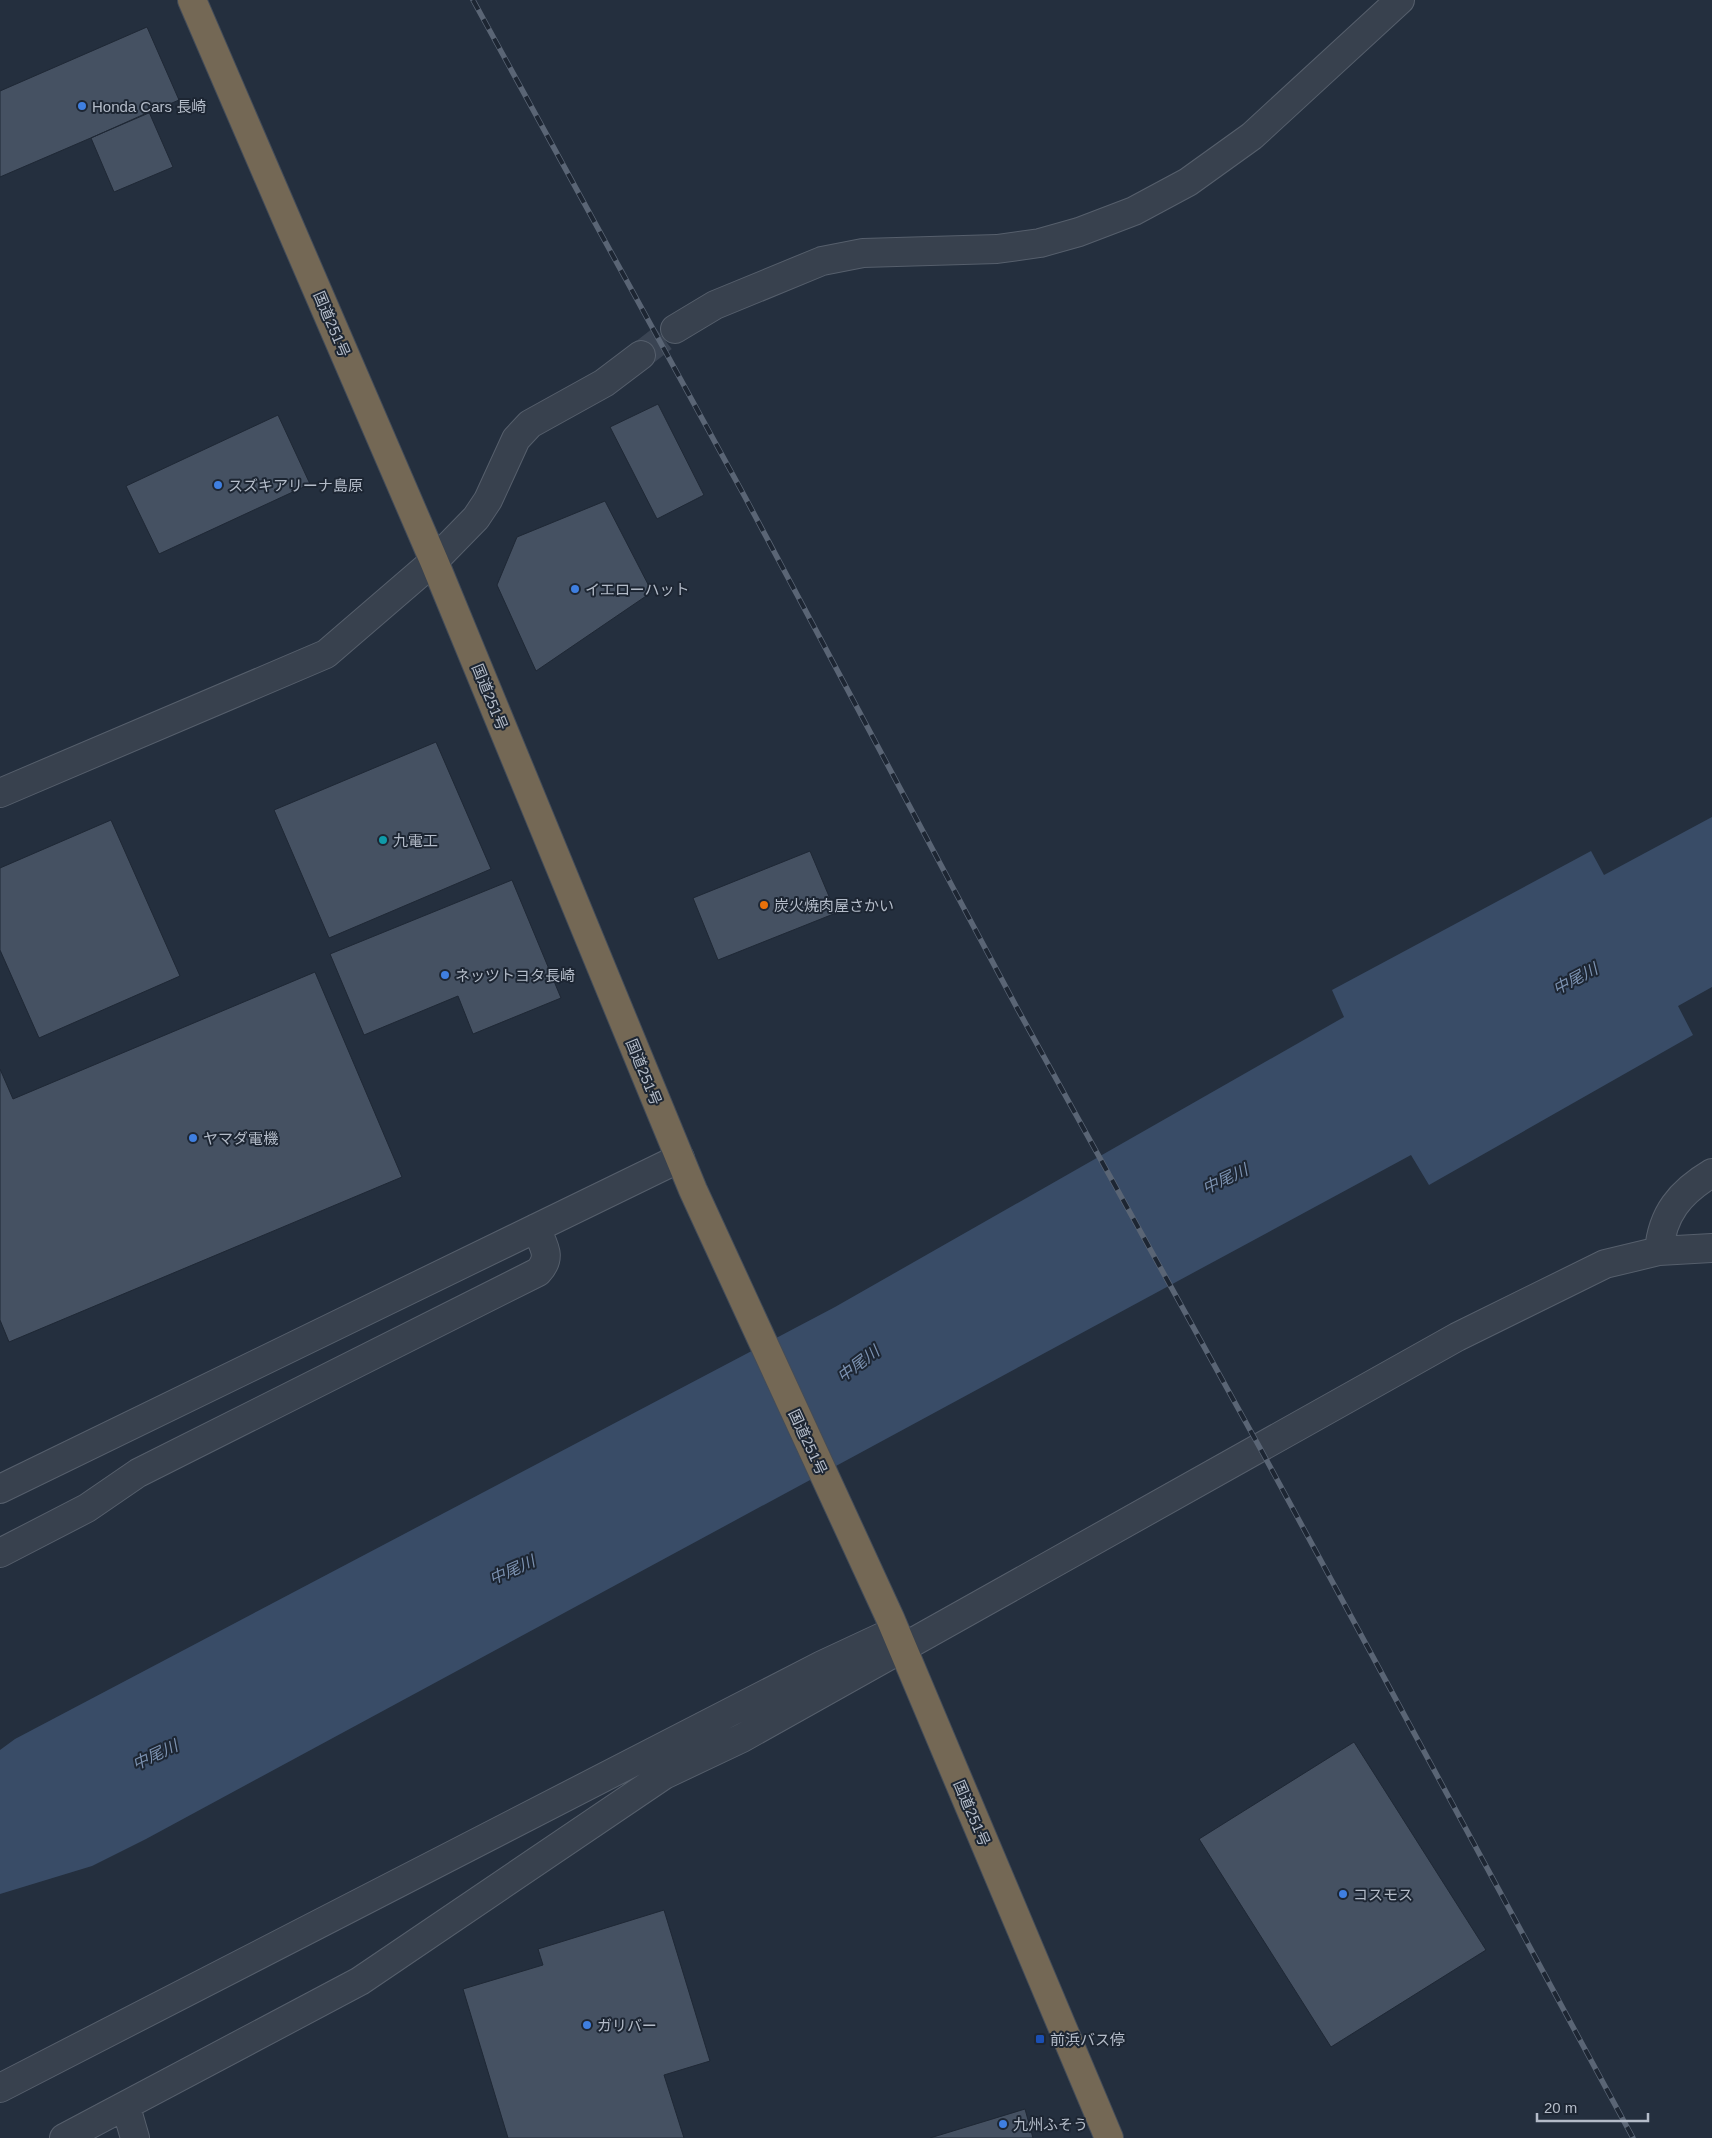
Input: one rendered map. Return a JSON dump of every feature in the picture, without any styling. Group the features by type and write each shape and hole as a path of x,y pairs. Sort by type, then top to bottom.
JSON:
{"highway":[{"name":"国道251号","path":"192,0 434,561 693,1190 896,1633 1109,2138"}],"street":[{"path":"676,329 715,305 822,261 863,253 997,249 1040,243 1078,232 1134,211 1188,182 1252,136 1400,0"},
{"path":"0,793 326,654 434,561 476,518 488,500 516,439 530,424 604,383 641,355"},
{"path":"0,1489 680,1158"},
{"path":"1659,1251 1660,1234 1666,1218 1676,1202 1695,1183 1712,1173"},
{"path":"0,1553 87,1508 138,1473 538,1272 546,1264 547,1256 536,1228"},
{"path":"0,2088 822,1665 896,1633 1456,1337 1605,1264 1659,1251 1712,1248"},
{"path":"64,2138 126,2107 360,1981 664,1775 742,1738 896,1633"},
{"path":"126,2107 135,2138"}],"water":[{"name":"中尾川","path":"1712,817 1712,987 1678,1006 1693,1035 1429,1185 1411,1155 146,1839 92,1866 0,1894 0,1750 15,1739 835,1307 1344,1017 1332,990 1591,851 1604,875"}],"building":[{"name":"Honda Cars 長崎","path":"147,27 179,100 0,177 0,91"},
{"path":"149,112 173,167 114,192 91,138"},
{"path":"658,404 704,495 657,519 610,427"},
{"name":"スズキアリーナ島原","path":"278,415 310,484 159,554 126,486"},
{"name":"イエローハット","path":"605,501 652,592 536,671 497,585 517,537"},
{"name":"九電工","path":"436,742 491,869 329,938 274,810"},
{"path":"111,820 180,976 39,1038 0,950 0,868"},
{"name":"炭火焼肉屋さかい","path":"810,851 836,913 718,960 693,898"},
{"name":"ネッツトヨタ長崎","path":"512,880 561,998 473,1034 458,996 364,1035 330,954"},
{"name":"ヤマダ電機","path":"315,972 402,1177 9,1342 0,1320 0,1069 13,1099"},
{"name":"コスモス","path":"1354,1742 1486,1950 1331,2047 1199,1839"},
{"name":"ガリバー","path":"664,1910 710,2061 664,2075 684,2138 508,2138 463,1989 543,1965 538,1949"},
{"name":"九州ふそう","path":"1025,2109 1033,2138 930,2138"}],"tunnel":[{"path":"641,355 675,329"}],"railway":[{"path":"473,0 745,497 1017,1008 1260,1448 1633,2138"}],"place":[{"name":"Honda Cars 長崎","path":"82,106"},
{"name":"スズキアリーナ島原","path":"218,485"},
{"name":"イエローハット","path":"575,589"},
{"name":"九電工","path":"383,840"},
{"name":"炭火焼肉屋さかい","path":"764,905"},
{"name":"ネッツトヨタ長崎","path":"445,975"},
{"name":"ヤマダ電機","path":"193,1138"},
{"name":"コスモス","path":"1343,1894"},
{"name":"ガリバー","path":"587,2025"},
{"name":"前浜バス停","path":"1040,2039"},
{"name":"九州ふそう","path":"1003,2124"}]}
